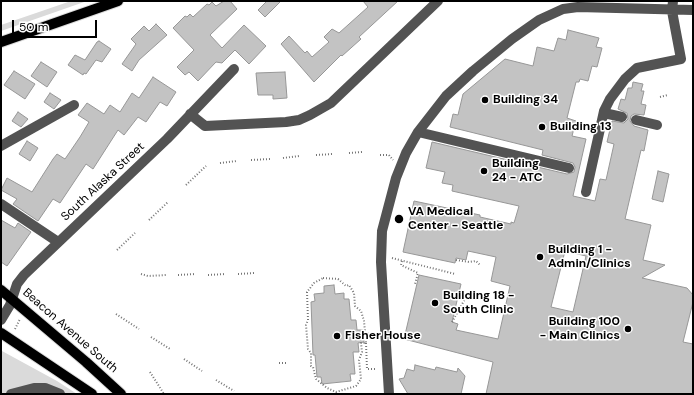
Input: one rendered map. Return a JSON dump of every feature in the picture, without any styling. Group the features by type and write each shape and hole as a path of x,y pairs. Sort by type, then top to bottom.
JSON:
{"main road":[{"path":"1,42 118,1"},
{"name":"Beacon Avenue South","path":"1,290 121,394"},
{"path":"1,333 92,394"}],"street":[{"path":"190,114 205,126 299,120 331,103 438,1"},
{"path":"389,394 381,262 382,231 396,178 418,132 446,96 473,71 539,20 563,9 578,7 672,6 693,10"},
{"path":"586,192 604,113 610,99 637,68 681,59 672,6"},
{"name":"South Alaska Street","path":"5,321 17,284 24,275 167,139 234,70"},
{"path":"1,146 74,105"},
{"path":"604,113 622,117"},
{"path":"636,120 657,125"},
{"path":"418,132 569,168"},
{"path":"1,204 58,242"},
{"path":"11,394 20,391 45,388 60,394"}],"path":[{"path":"660,97 668,96"},
{"path":"349,153 362,152"},
{"path":"316,155 333,154"},
{"path":"380,155 389,155 393,159 394,165"},
{"path":"283,158 299,156"},
{"path":"251,160 270,159"},
{"path":"220,163 237,161"},
{"path":"186,185 206,166"},
{"path":"149,220 168,202"},
{"path":"117,250 135,233"},
{"path":"391,258 455,274"},
{"path":"456,260 476,261 480,265"},
{"path":"402,261 401,265 418,273 415,284"},
{"path":"238,274 256,273"},
{"path":"141,274 148,276 167,275"},
{"path":"178,275 196,274"},
{"path":"208,275 226,274"},
{"path":"366,343 361,343 362,352 359,360 362,374 361,379 356,386 336,392 327,388 316,379 313,367 311,366 311,353 308,350 306,325 308,320 307,296 310,288 318,280 323,278 338,279 346,286 349,285 354,293 355,306 362,314 366,343 368,369 383,368"},
{"path":"452,322 465,299"},
{"path":"13,332 23,313"},
{"path":"116,314 139,329"},
{"path":"5,321 16,326"},
{"path":"365,334 374,333"},
{"path":"152,337 170,350"},
{"path":"184,359 202,371"},
{"path":"279,363 288,363"},
{"path":"150,372 164,394"},
{"path":"216,380 234,391"}],"shaded area":[{"path":"71,1 87,1 1,31 1,25"},
{"path":"2,351 57,381 77,394 1,394"}],"building":[{"path":"224,1 230,1 237,9 210,35 222,48 244,25 266,46 249,64 235,50 222,63 216,62 198,81 189,72 185,75 177,67 194,50 173,28 185,16 187,17 190,14 193,17 207,4 209,5 212,2 216,6"},
{"path":"267,1 281,1 265,17 258,10"},
{"path":"363,1 398,1 359,37 361,39 342,56 341,55 314,82 281,44 289,36 305,53 307,51 312,57 329,42 324,37 332,29 339,33 368,7"},
{"path":"156,24 167,35 139,60 132,71 122,64 136,44 131,39 144,26 149,31"},
{"path":"568,30 599,38 596,47 602,48 597,67 592,66 588,81 580,79 579,82 576,82 567,118 576,121 572,136 586,139 573,196 595,201 600,179 606,180 614,144 607,142 612,121 624,123 628,119 627,113 618,109 621,99 625,100 628,88 632,88 633,82 643,84 641,91 644,91 641,104 646,105 644,115 634,114 631,116 630,121 634,126 648,130 644,151 641,150 625,219 651,225 643,260 665,265 642,278 687,288 693,295 693,302 683,342 693,344 693,394 486,394 493,362 404,339 419,275 461,284 452,322 458,324 456,330 498,339 510,286 491,281 496,257 468,251 466,260 456,258 455,263 403,252 414,201 480,215 480,217 511,224 511,222 514,223 519,206 452,191 453,185 442,183 445,172 426,168 432,142 567,174 574,172 575,167 573,163 542,155 543,150 450,127 453,114 458,115 463,94 505,59 533,66 537,47 554,51 558,38 566,40","holes":["565,251 586,256 573,312 551,307"]},
{"path":"99,41 111,49 102,62 96,60 86,74 84,73 83,75 68,65 75,55 85,60"},
{"path":"41,62 57,72 47,87 31,76"},
{"path":"14,71 35,84 25,99 4,85"},
{"path":"285,72 287,98 273,99 273,95 258,95 256,73"},
{"path":"153,77 176,92 167,106 160,102 146,122 138,117 124,135 118,130 93,169 86,164 60,203 53,199 38,221 13,204 17,199 1,190 7,178 32,192 57,154 65,159 80,137 89,122 78,115 87,103 104,114 110,105 120,112 132,93 139,98"},
{"path":"50,93 61,100 54,109 44,102"},
{"path":"18,112 28,119 21,127 12,121"},
{"path":"27,141 38,148 30,161 19,154"},
{"path":"658,171 669,174 663,202 652,199"},
{"path":"1,220 15,228 18,223 31,232 7,266 1,262"},
{"name":"Fisher House","path":"334,285 335,294 344,293 344,299 349,299 351,320 356,320 357,330 363,330 364,342 358,343 359,352 353,352 355,374 350,374 351,381 322,384 321,377 317,377 315,355 313,355 311,302 315,301 314,294 324,293 324,286"},
{"path":"415,365 435,370 436,367 457,372 458,368 465,376 461,394 408,394 399,379 404,378 407,369 414,371"}],"place":[{"name":"Building 34","path":"485,100"},
{"name":"Building 13","path":"542,127"},
{"name":"Building 24 - ATC","path":"484,171"},
{"name":"VA Medical Center - Seattle","path":"399,219"},
{"name":"Building 1 - Admin/Clinics","path":"540,257"},
{"name":"Building 18 - South Clinic","path":"435,303"},
{"name":"Building 100 - Main Clinics","path":"628,329"},
{"name":"Fisher House","path":"337,336"}]}
